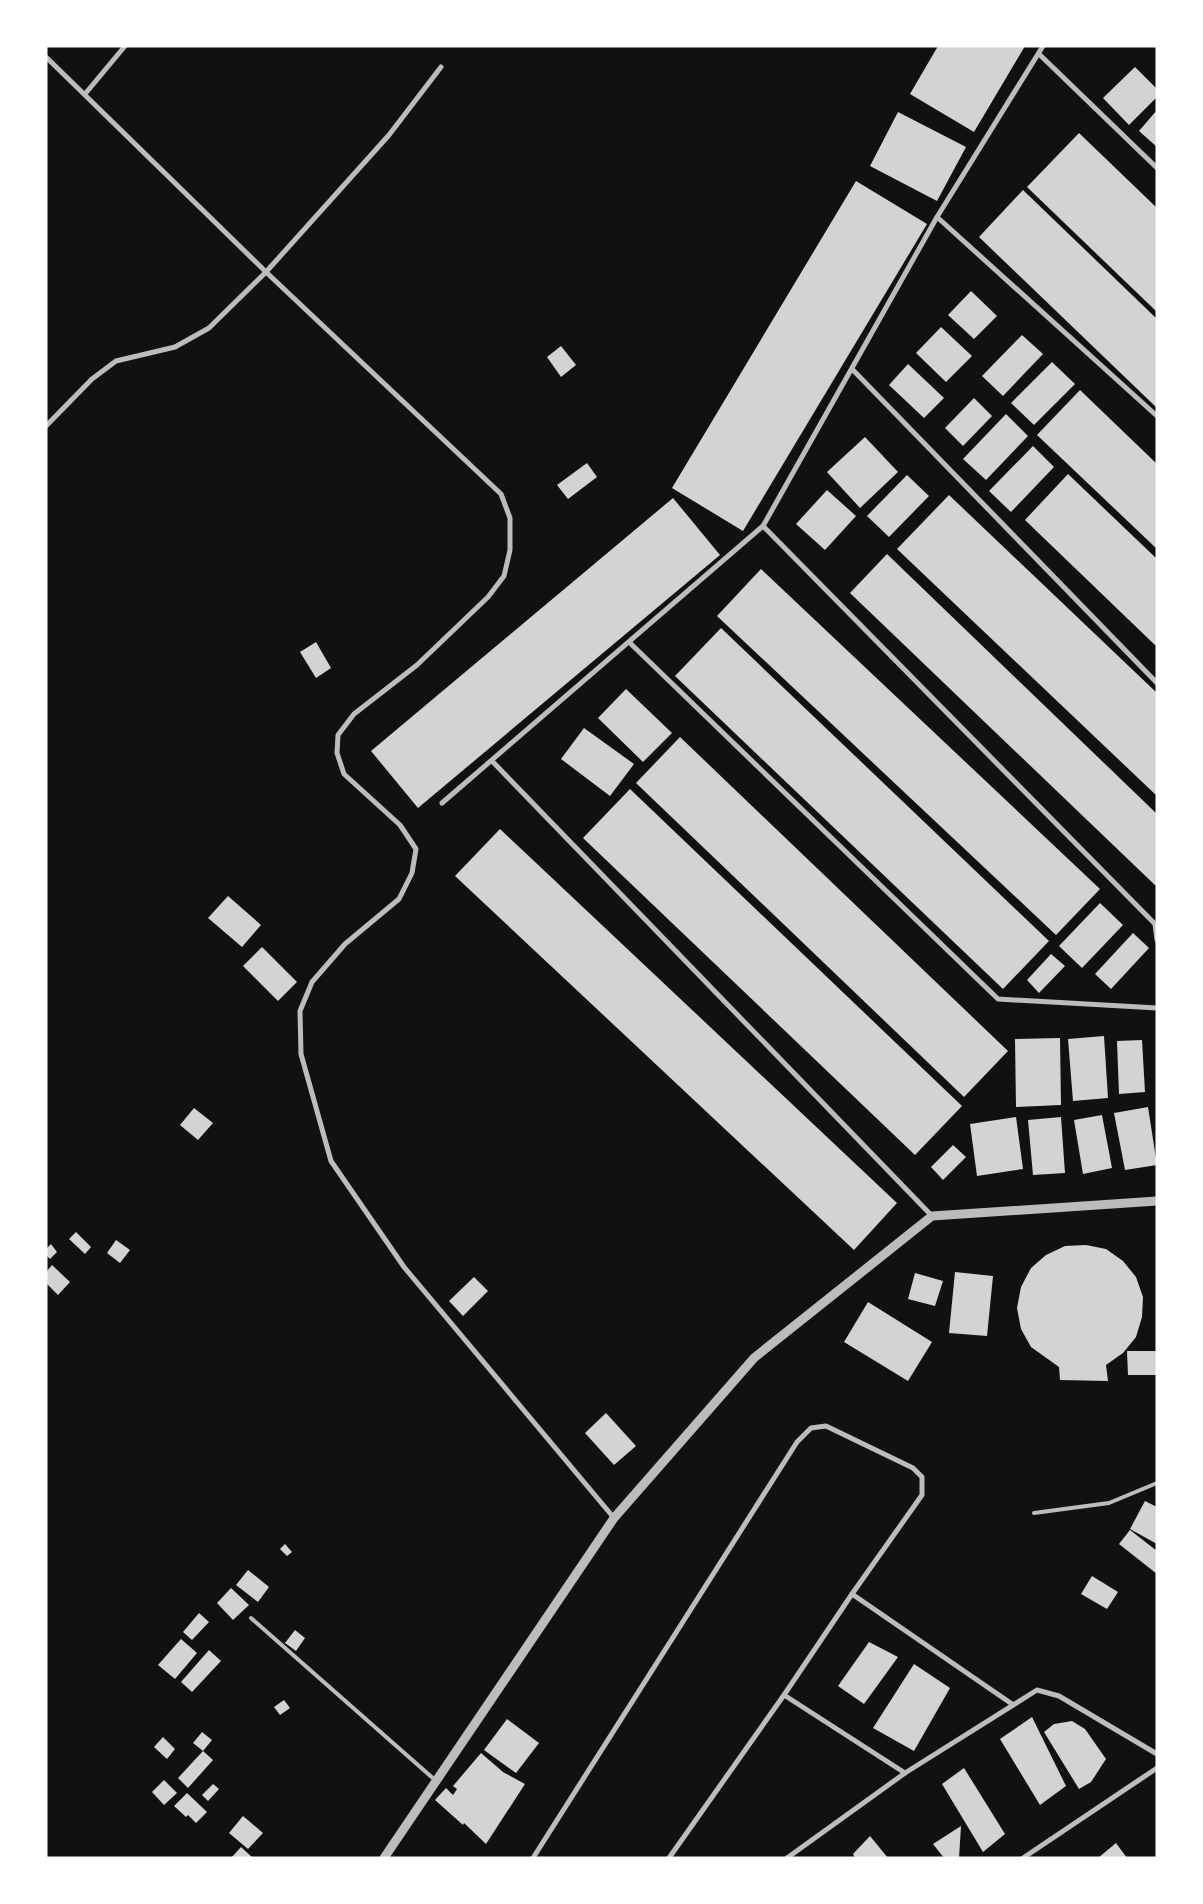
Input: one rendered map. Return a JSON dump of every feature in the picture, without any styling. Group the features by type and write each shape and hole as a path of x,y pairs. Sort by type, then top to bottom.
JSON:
{"street":[{"path":"85,94 125,46"},
{"path":"442,803 763,526 938,216 1044,46"},
{"path":"1039,54 1157,168"},
{"path":"46,57 266,272 501,494 510,518 510,550 504,576 488,597 417,665 354,714 338,735 337,753 344,774 400,825 416,849 412,873 399,899 346,944 312,982 300,1011 301,1054 331,1161 404,1267 614,1518"},
{"path":"46,426 92,379 116,360 175,347 209,328 266,272 389,135 440,67"},
{"path":"938,216 1157,416"},
{"path":"852,369 1157,683"},
{"path":"763,526 1155,924 1157,940"},
{"path":"629,642 998,999 1157,1008"},
{"path":"492,761 932,1216"},
{"path":"384,1858 614,1518 754,1358 932,1216 1157,1201"},
{"path":"533,1858 797,1442 811,1428 826,1426 913,1468 922,1477 922,1495 669,1858"},
{"path":"852,1594 1012,1704"},
{"path":"787,1858 905,1773 1037,1690 1059,1696 1157,1754"},
{"path":"784,1695 905,1773"},
{"path":"1023,1858 1157,1768"}],"lane":[{"path":"1034,1513 1109,1503 1157,1483"},
{"path":"251,1618 437,1781"}],"building":[{"path":"938,46 1025,46 974,132 910,94"},
{"path":"1135,67 1157,89 1157,97 1129,125 1103,98"},
{"path":"1157,110 1157,147 1139,131"},
{"path":"898,112 966,147 937,201 870,166"},
{"path":"1079,133 1157,208 1157,312 1027,187"},
{"path":"856,181 927,224 743,531 672,488"},
{"path":"1023,190 1157,319 1157,408 979,237"},
{"path":"971,291 997,316 974,339 948,315"},
{"path":"941,327 972,356 946,382 916,353"},
{"path":"1022,335 1043,354 1003,396 982,376"},
{"path":"561,346 576,365 561,377 547,357"},
{"path":"1052,362 1075,384 1034,425 1011,403"},
{"path":"908,364 944,398 924,418 889,385"},
{"path":"1080,390 1157,464 1157,549 1037,435"},
{"path":"974,398 992,416 963,446 945,428"},
{"path":"1006,414 1028,436 986,480 963,459"},
{"path":"865,437 898,472 860,508 827,472"},
{"path":"1033,446 1054,467 1011,512 989,491"},
{"path":"587,463 597,477 568,499 557,485"},
{"path":"1068,474 1157,559 1157,647 1025,520"},
{"path":"907,475 929,496 889,537 867,516"},
{"path":"827,490 856,516 825,550 796,524"},
{"path":"949,495 1157,693 1157,796 897,549"},
{"path":"673,498 720,555 418,808 371,751"},
{"path":"887,554 1157,814 1157,887 850,593"},
{"path":"761,569 1100,889 1056,935 717,616"},
{"path":"721,628 1049,941 1003,989 675,676"},
{"path":"316,642 331,668 316,678 300,652"},
{"path":"626,689 672,733 643,762 598,718"},
{"path":"584,728 634,764 610,796 561,759"},
{"path":"680,737 1008,1051 964,1097 636,783"},
{"path":"630,789 962,1106 915,1155 583,838"},
{"path":"500,829 897,1203 854,1250 455,876"},
{"path":"228,896 261,925 242,947 208,918"},
{"path":"1100,903 1123,925 1082,968 1059,946"},
{"path":"1133,933 1149,948 1111,989 1095,974"},
{"path":"262,947 297,982 278,1001 243,966"},
{"path":"1051,954 1065,966 1039,993 1027,980"},
{"path":"1104,1036 1108,1098 1073,1101 1068,1039"},
{"path":"1060,1038 1061,1105 1016,1107 1015,1039"},
{"path":"1142,1040 1145,1092 1119,1094 1117,1041"},
{"path":"1148,1107 1157,1165 1125,1170 1114,1113"},
{"path":"194,1108 213,1123 198,1140 180,1125"},
{"path":"1102,1115 1112,1168 1083,1174 1074,1120"},
{"path":"1016,1117 1023,1169 977,1176 970,1124"},
{"path":"1061,1117 1065,1173 1033,1175 1028,1120"},
{"path":"953,1145 966,1157 943,1180 931,1167"},
{"path":"76,1232 91,1247 85,1254 69,1239"},
{"path":"116,1240 130,1250 120,1263 107,1253"},
{"path":"51,1244 57,1252 50,1259 46,1255 46,1249"},
{"path":"1086,1245 1106,1249 1123,1261 1136,1277 1143,1297 1142,1317 1136,1337 1123,1353 1106,1365 1108,1381 1060,1380 1059,1367 1031,1347 1021,1329 1017,1308 1021,1287 1031,1268 1046,1255 1065,1246"},
{"path":"52,1265 70,1282 58,1295 46,1283 46,1272"},
{"path":"955,1272 993,1276 987,1336 949,1333"},
{"path":"915,1273 943,1281 935,1306 908,1299"},
{"path":"474,1277 488,1291 463,1316 449,1301"},
{"path":"868,1302 932,1342 908,1381 844,1342"},
{"path":"1127,1351 1157,1351 1157,1375 1128,1375"},
{"path":"606,1413 636,1446 614,1465 585,1433"},
{"path":"1145,1501 1157,1507 1157,1544 1130,1529"},
{"path":"1130,1530 1157,1551 1157,1574 1119,1544"},
{"path":"285,1544 292,1552 287,1556 280,1549"},
{"path":"248,1570 269,1587 258,1602 236,1585"},
{"path":"1092,1576 1118,1592 1107,1609 1081,1594"},
{"path":"231,1588 249,1605 233,1620 217,1603"},
{"path":"199,1613 209,1622 192,1640 183,1632"},
{"path":"295,1630 305,1638 296,1651 285,1643"},
{"path":"181,1639 197,1653 175,1679 158,1665"},
{"path":"869,1642 898,1657 864,1704 838,1686"},
{"path":"209,1650 221,1661 192,1692 181,1682"},
{"path":"914,1664 950,1688 914,1751 873,1728"},
{"path":"284,1700 290,1708 280,1715 274,1707"},
{"path":"1032,1717 1066,1786 1040,1805 1000,1739"},
{"path":"507,1719 539,1743 516,1773 484,1750"},
{"path":"1072,1721 1085,1729 1106,1759 1091,1782 1079,1789 1044,1732 1054,1724"},
{"path":"202,1732 212,1740 203,1751 193,1743"},
{"path":"163,1737 175,1749 167,1759 154,1747"},
{"path":"203,1751 213,1760 188,1788 178,1778"},
{"path":"481,1753 503,1772 525,1784 486,1844 464,1823 463,1825 435,1800 446,1788 453,1795 457,1789 453,1786"},
{"path":"964,1768 1005,1834 983,1852 942,1784"},
{"path":"164,1780 177,1793 164,1805 152,1792"},
{"path":"213,1784 219,1789 208,1801 202,1795"},
{"path":"187,1793 207,1812 196,1823 174,1806"},
{"path":"243,1816 263,1833 248,1849 229,1833"},
{"path":"961,1826 959,1858 944,1858 933,1844"},
{"path":"870,1836 888,1858 855,1858 853,1854"},
{"path":"1116,1843 1127,1858 1098,1858"},
{"path":"241,1847 253,1858 231,1858"}]}
